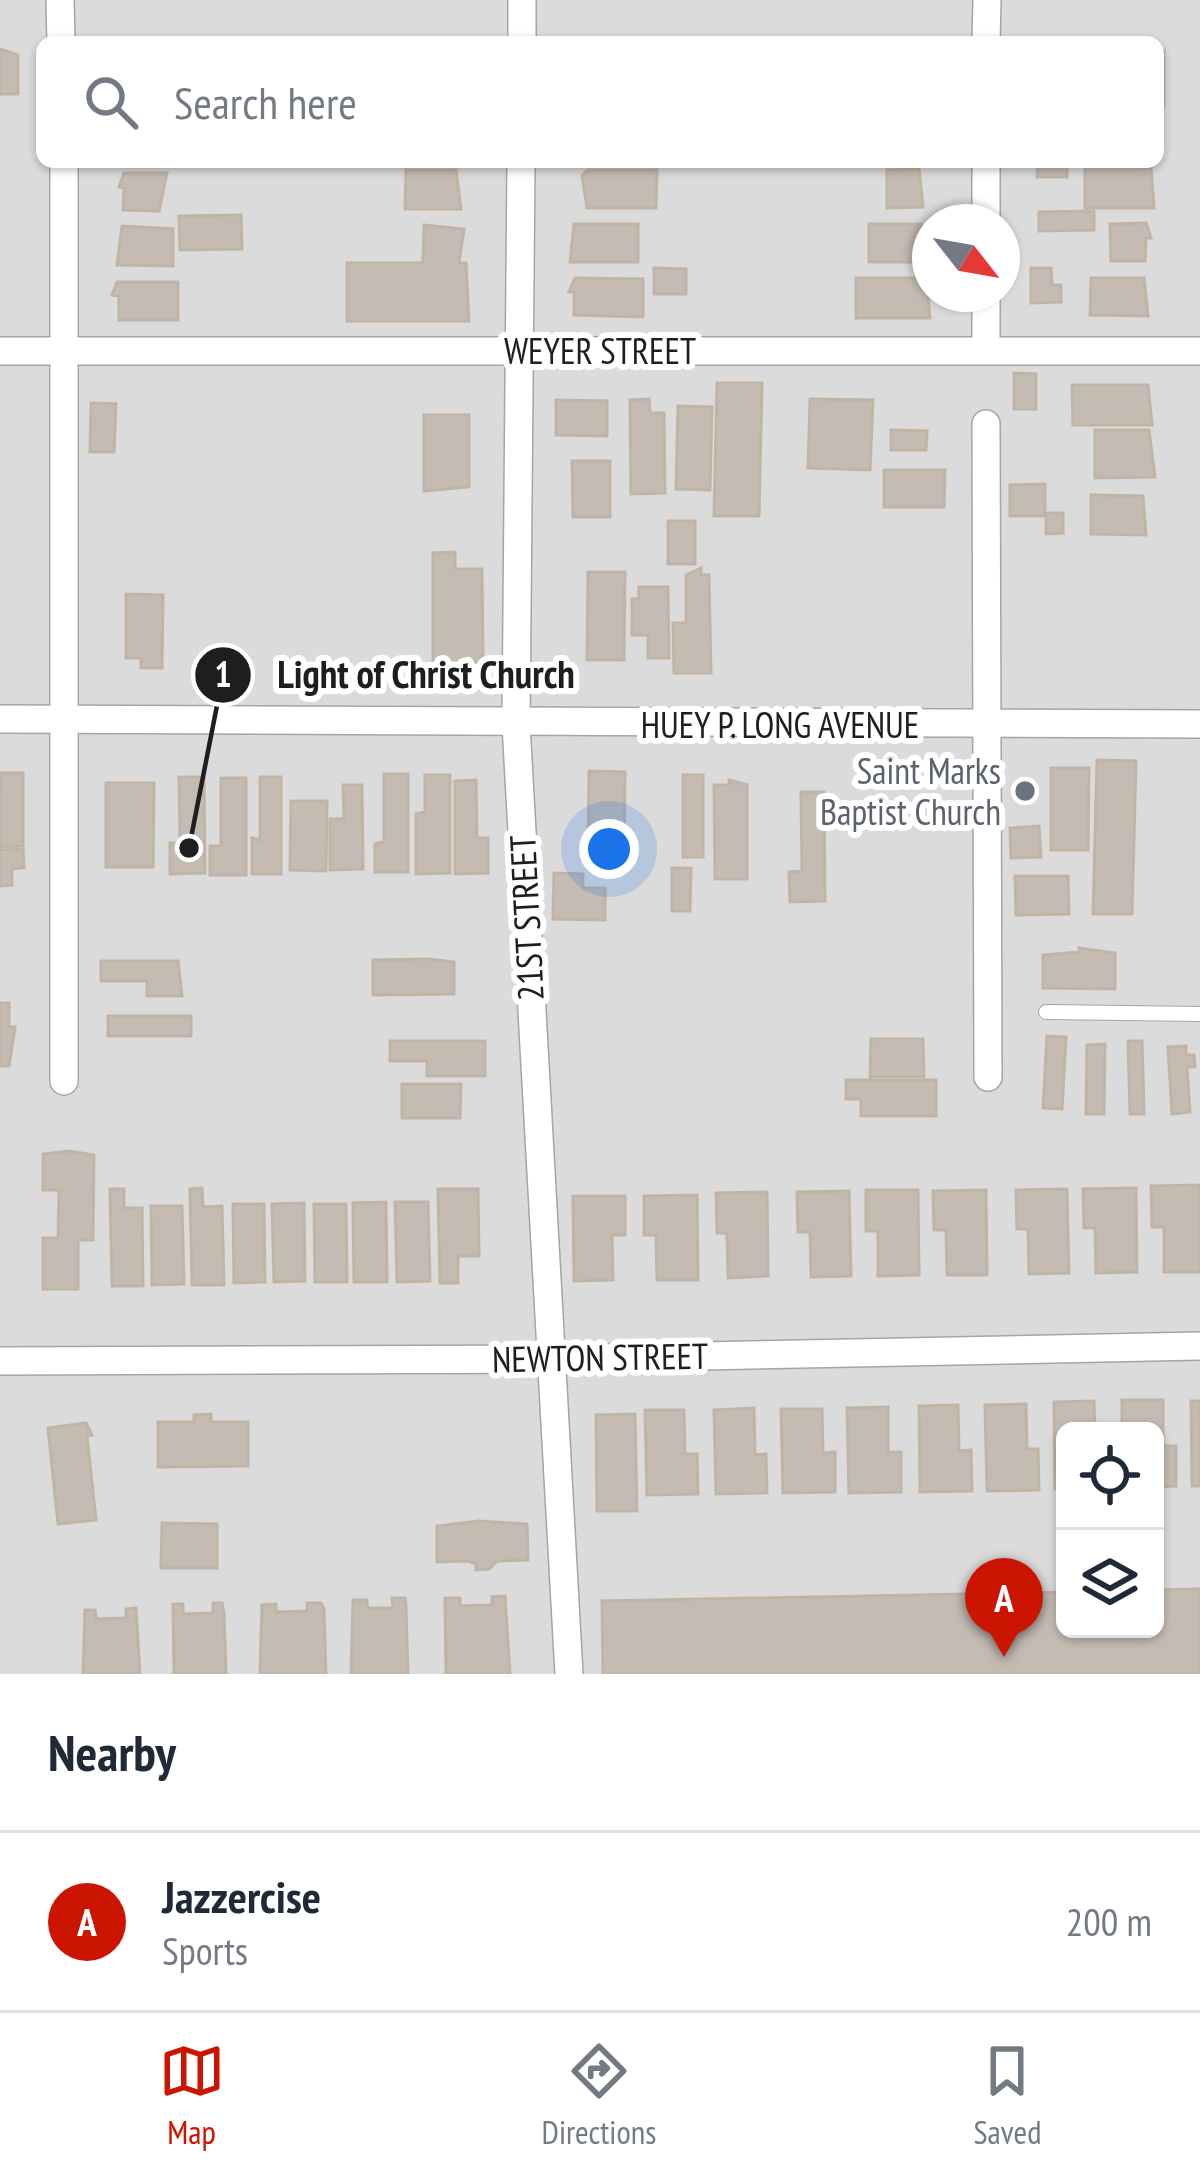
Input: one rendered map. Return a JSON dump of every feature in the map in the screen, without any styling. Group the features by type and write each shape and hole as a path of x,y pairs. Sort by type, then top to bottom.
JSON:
{"street":[{"path":"60,0 61,36"},
{"path":"522,0 522,36"},
{"path":"986,0 986,36"},
{"path":"64,168 68,351 62,718 64,1081"},
{"name":"21ST STREET","path":"520,168 516,724 569,1674"},
{"path":"986,168 986,204"},
{"path":"986,312 986,350"},
{"name":"WEYER STREET","path":"0,351 1200,351"},
{"path":"986,424 988,1077"},
{"name":"HUEY P. LONG AVENUE","path":"0,718 1200,724"},
{"name":"NEWTON STREET","path":"0,1361 551,1359 1200,1346"}],"lane":[{"path":"1046,1012 1200,1014"}],"shaded area":[{"path":"0,0 1200,0 1200,1674 0,1674"}],"building":[{"path":"0,49 18,55 18,94 0,94"},
{"path":"1038,168 1067,168 1067,177 1037,177"},
{"path":"1085,168 1151,168 1154,208 1085,208"},
{"path":"919,169 923,204 887,208 887,170"},
{"path":"406,170 456,170 461,209 405,209"},
{"path":"588,170 657,170 656,208 587,208 582,175"},
{"path":"124,173 167,173 159,211 123,210 124,188 119,187"},
{"path":"1094,211 1094,230 1039,231 1039,212"},
{"path":"241,215 242,249 180,250 179,216"},
{"path":"1146,223 1151,238 1146,238 1145,261 1111,261 1110,224"},
{"path":"574,224 638,224 638,262 570,262"},
{"path":"869,224 912,224 912,262 869,262"},
{"path":"424,225 464,229 459,263 466,263 469,321 347,321 347,263 423,263"},
{"path":"122,226 173,229 173,266 117,265"},
{"path":"654,268 686,269 686,294 654,294"},
{"path":"1031,268 1051,268 1052,285 1061,285 1061,302 1031,303"},
{"path":"575,278 643,279 643,317 574,315 574,292 569,292"},
{"path":"856,278 912,278 912,312 929,312 930,318 856,318"},
{"path":"1091,278 1144,278 1148,316 1090,315"},
{"path":"117,282 178,282 178,320 119,320 119,296 112,295"},
{"path":"1014,373 1036,374 1036,409 1014,409"},
{"path":"717,383 762,383 759,516 714,516"},
{"path":"1072,385 1148,385 1152,425 1073,425"},
{"path":"649,399 650,413 664,413 665,493 631,494 630,400"},
{"path":"810,399 873,400 870,470 808,468"},
{"path":"556,400 607,401 607,436 556,435"},
{"path":"91,403 116,404 114,452 90,452"},
{"path":"678,406 712,407 710,490 676,489"},
{"path":"424,415 469,415 469,487 424,491"},
{"path":"891,430 927,431 926,450 891,450"},
{"path":"1095,430 1149,430 1155,477 1095,478"},
{"path":"572,461 610,461 610,517 573,517"},
{"path":"884,470 945,470 944,507 884,507"},
{"path":"1045,484 1045,516 1010,516 1010,485"},
{"path":"1091,495 1143,496 1146,535 1091,534"},
{"path":"1046,513 1063,513 1063,533 1046,534"},
{"path":"668,521 695,521 695,564 668,564"},
{"path":"455,552 455,569 482,569 483,663 433,664 433,553"},
{"path":"701,568 701,575 709,575 711,673 674,673 673,623 686,623 686,575"},
{"path":"588,572 625,572 624,660 587,660"},
{"path":"639,587 668,587 669,658 648,658 648,635 632,635 632,599 639,599"},
{"path":"126,594 163,595 162,668 141,668 141,658 126,658"},
{"path":"1097,760 1136,761 1132,914 1093,914"},
{"path":"1051,768 1089,768 1088,850 1051,850"},
{"path":"589,771 625,772 624,855 588,855"},
{"path":"1,773 23,773 23,846 0,847"},
{"path":"384,774 408,774 408,872 375,872 375,844 384,842"},
{"path":"425,775 450,775 450,873 416,874 416,814 425,812"},
{"path":"683,775 703,775 703,857 683,857"},
{"path":"179,777 204,777 205,873 170,874 170,843 180,843"},
{"path":"260,777 281,777 281,874 252,874 252,838 260,840"},
{"path":"221,778 246,778 246,875 210,875 210,846 221,846"},
{"path":"476,780 477,838 488,838 488,873 455,874 455,781"},
{"path":"729,780 747,785 747,879 715,879 714,785 729,785"},
{"path":"106,783 154,783 153,867 106,867"},
{"path":"343,785 362,785 363,869 330,870 330,819 344,819"},
{"path":"801,792 824,792 825,901 790,902 789,872 802,871"},
{"path":"291,801 327,801 326,871 290,870"},
{"path":"1039,826 1041,857 1011,858 1010,828"},
{"path":"23,849 24,868 12,869 12,885 0,886 0,850"},
{"path":"672,868 691,868 690,911 672,911"},
{"path":"554,873 583,874 583,888 605,888 605,920 553,919"},
{"path":"1015,876 1068,876 1069,914 1016,915"},
{"path":"1079,948 1115,953 1115,989 1043,988 1043,955 1080,952"},
{"path":"373,960 454,962 454,994 373,995"},
{"path":"101,961 178,961 182,996 147,996 147,981 101,981"},
{"path":"0,1003 9,1003 9,1027 15,1027 9,1066 0,1066"},
{"path":"108,1016 191,1016 191,1036 108,1036"},
{"path":"1047,1036 1066,1037 1062,1109 1043,1108"},
{"path":"871,1039 923,1039 924,1077 870,1077"},
{"path":"390,1041 485,1041 485,1076 427,1076 427,1061 390,1061"},
{"path":"1128,1041 1142,1041 1144,1114 1130,1114"},
{"path":"1105,1044 1104,1114 1086,1114 1087,1045"},
{"path":"1186,1046 1186,1055 1194,1055 1195,1067 1187,1067 1190,1112 1172,1114 1168,1047"},
{"path":"846,1080 936,1080 936,1116 861,1116 861,1099 846,1099"},
{"path":"402,1084 461,1084 460,1118 402,1118"},
{"path":"43,1154 94,1155 93,1240 78,1240 78,1289 43,1289 43,1238 58,1238 59,1190 43,1190"},
{"path":"1200,1185 1200,1272 1164,1272 1164,1227 1152,1227 1151,1186"},
{"path":"202,1188 203,1207 222,1206 224,1285 192,1285 190,1189"},
{"path":"1136,1188 1137,1272 1096,1273 1095,1228 1084,1228 1083,1189"},
{"path":"110,1189 124,1189 124,1208 142,1208 143,1286 112,1286"},
{"path":"438,1189 478,1189 479,1256 458,1256 458,1283 440,1283"},
{"path":"1067,1189 1069,1273 1029,1274 1028,1229 1017,1229 1016,1190"},
{"path":"866,1190 918,1190 919,1275 878,1276 878,1231 866,1231"},
{"path":"986,1190 987,1275 947,1275 946,1230 934,1230 933,1191"},
{"path":"849,1191 851,1276 811,1277 810,1232 798,1232 797,1192"},
{"path":"767,1192 768,1276 728,1278 727,1233 717,1233 716,1193"},
{"path":"697,1195 698,1280 657,1280 656,1235 644,1235 644,1196"},
{"path":"573,1196 625,1196 625,1235 612,1235 613,1280 574,1281"},
{"path":"386,1202 387,1282 354,1282 353,1203"},
{"path":"395,1202 428,1202 430,1281 397,1282"},
{"path":"304,1203 305,1281 274,1282 272,1204"},
{"path":"233,1204 264,1204 265,1282 234,1283"},
{"path":"314,1204 346,1204 347,1282 315,1282"},
{"path":"151,1206 182,1206 184,1284 152,1285"},
{"path":"1122,1400 1163,1400 1163,1422 1122,1422"},
{"path":"1094,1401 1095,1422 1056,1422 1055,1489 1054,1402"},
{"path":"1191,1401 1200,1401 1200,1486 1192,1486"},
{"path":"1026,1404 1027,1449 1038,1449 1039,1490 987,1491 985,1405"},
{"path":"958,1405 959,1451 971,1450 972,1491 920,1492 919,1406"},
{"path":"888,1407 888,1452 901,1452 901,1492 849,1493 847,1408"},
{"path":"754,1408 755,1455 766,1454 767,1493 716,1494 714,1410"},
{"path":"781,1409 822,1409 823,1453 835,1452 835,1492 783,1493"},
{"path":"645,1410 684,1410 685,1454 697,1454 698,1494 647,1495"},
{"path":"211,1414 211,1422 248,1422 248,1466 158,1467 158,1422 194,1422 194,1415"},
{"path":"635,1414 637,1511 597,1511 596,1415"},
{"path":"86,1423 92,1435 87,1436 96,1520 58,1524 48,1428"},
{"path":"1164,1446 1176,1446 1176,1486 1164,1487"},
{"path":"479,1521 527,1524 528,1560 497,1561 489,1569 476,1570 476,1564 468,1561 437,1562 437,1526"},
{"path":"162,1523 217,1524 217,1568 161,1568"},
{"path":"1200,1589 1200,1674 603,1674 602,1601 1056,1592 1056,1638 1164,1638 1164,1590"},
{"path":"505,1596 510,1674 446,1674 445,1598 460,1598 460,1606 492,1605 492,1597"},
{"path":"392,1598 405,1598 408,1674 351,1674 353,1600 367,1600 367,1608 393,1608"},
{"path":"213,1603 222,1603 224,1613 226,1674 174,1674 173,1604 183,1604 183,1614 213,1613"},
{"path":"307,1603 321,1603 324,1609 326,1674 260,1674 262,1605 276,1604 276,1612 307,1611"},
{"path":"136,1608 140,1674 83,1674 85,1610 95,1610 96,1619 126,1618 126,1609"}],"place":[{"name":"Saint Marks Baptist Church","path":"1025,791"},
{"name":"Light of Christ Church","path":"189,848"},
{"name":"Jazzercise","path":"1004,1657"}]}
